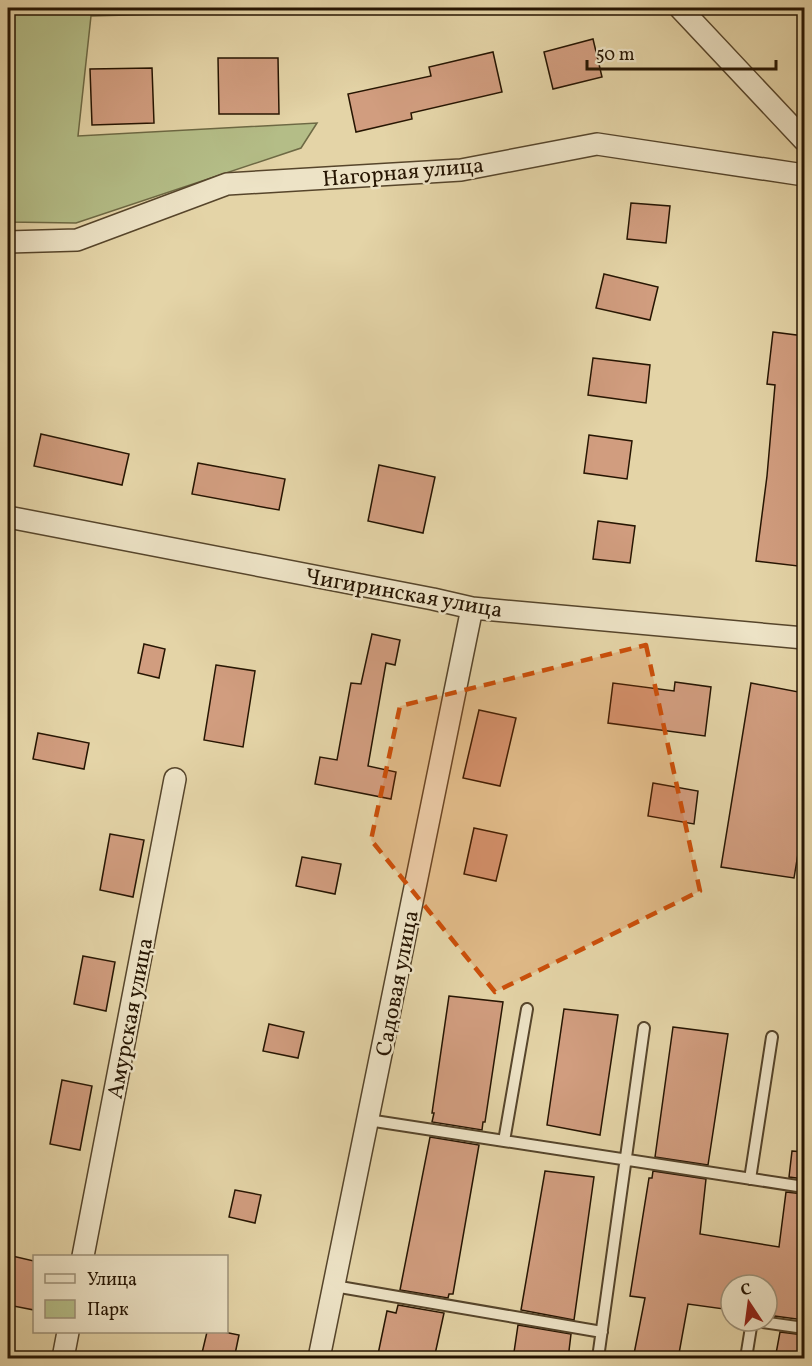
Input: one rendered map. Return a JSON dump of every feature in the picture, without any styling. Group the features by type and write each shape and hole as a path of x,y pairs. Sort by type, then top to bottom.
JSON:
{"street":[{"path":"680,8 804,140"},
{"name":"Нагорная улица","path":"8,242 77,240 227,184 461,170 597,144 804,175"},
{"name":"Чигиринская улица","path":"8,517 472,608 804,638"},
{"name":"Садовая улица","path":"320,1359 472,608"},
{"name":"Амурская улица","path":"83,1255 175,779"},
{"path":"63,1359 68,1333"}],"lane":[{"path":"504,1141 527,1009"},
{"path":"598,1359 644,1028"},
{"path":"750,1179 772,1037"},
{"path":"368,1120 804,1187"},
{"path":"334,1286 602,1332"},
{"path":"779,1324 804,1328"},
{"path":"746,1359 751,1333"}],"highlighted area":[{"path":"646,645 700,891 495,992 371,840 400,706"}],"green space":[{"path":"8,8 312,8 308,10 91,16 78,136 317,123 301,148 76,223 8,222"}],"building":[{"path":"593,39 602,77 553,89 544,52"},
{"path":"493,52 502,92 411,113 412,119 356,132 348,94 431,76 429,67"},
{"path":"218,58 278,58 279,114 219,114"},
{"path":"152,68 154,123 92,125 90,69"},
{"path":"631,203 670,206 666,243 627,239"},
{"path":"604,274 658,287 650,320 596,308"},
{"path":"773,332 804,336 804,458 799,513 804,516 798,566 756,561 767,476 775,385 767,384"},
{"path":"593,358 650,365 646,403 588,395"},
{"path":"41,434 129,454 122,485 34,466"},
{"path":"589,435 632,441 627,479 584,473"},
{"path":"198,463 285,479 279,510 192,494"},
{"path":"379,465 435,477 423,533 368,521"},
{"path":"598,521 635,526 630,563 593,559"},
{"path":"372,634 400,640 395,665 386,663 368,766 396,772 391,799 315,784 320,757 337,760 351,683 361,684"},
{"path":"144,644 165,649 159,678 138,673"},
{"path":"216,665 255,671 243,747 204,740"},
{"path":"675,682 711,687 705,736 608,723 613,683 674,691"},
{"path":"751,683 804,693 804,817 794,878 721,867"},
{"path":"479,710 516,718 500,786 463,778"},
{"path":"38,733 89,743 84,769 33,759"},
{"path":"653,783 698,791 694,824 648,816"},
{"path":"474,828 507,835 496,881 464,874"},
{"path":"110,834 144,840 133,897 100,890"},
{"path":"302,857 341,864 335,894 296,886"},
{"path":"83,956 115,962 106,1011 74,1004"},
{"path":"449,996 503,1002 482,1130 432,1122"},
{"path":"564,1009 618,1015 600,1135 547,1125"},
{"path":"269,1024 304,1032 298,1058 263,1051"},
{"path":"673,1027 728,1034 708,1165 655,1157"},
{"path":"62,1080 92,1086 80,1150 50,1144"},
{"path":"430,1137 479,1145 453,1294 449,1294 448,1298 400,1290"},
{"path":"792,1151 804,1152 804,1179 789,1177"},
{"path":"545,1171 594,1177 574,1320 521,1310"},
{"path":"653,1171 706,1179 700,1234 779,1247 786,1192 804,1194 804,1320 779,1317 779,1273 719,1273 719,1308 688,1304 678,1359 633,1359 645,1298 630,1296 649,1178 652,1178"},
{"path":"235,1190 261,1195 255,1223 229,1217"},
{"path":"8,1255 33,1261 33,1310 8,1305"},
{"path":"398,1305 444,1313 434,1359 377,1359 387,1311 396,1313"},
{"path":"518,1325 571,1334 568,1359 513,1359"},
{"path":"780,1332 804,1335 804,1359 775,1359"},
{"path":"207,1333 239,1335 234,1359 202,1353"}]}
